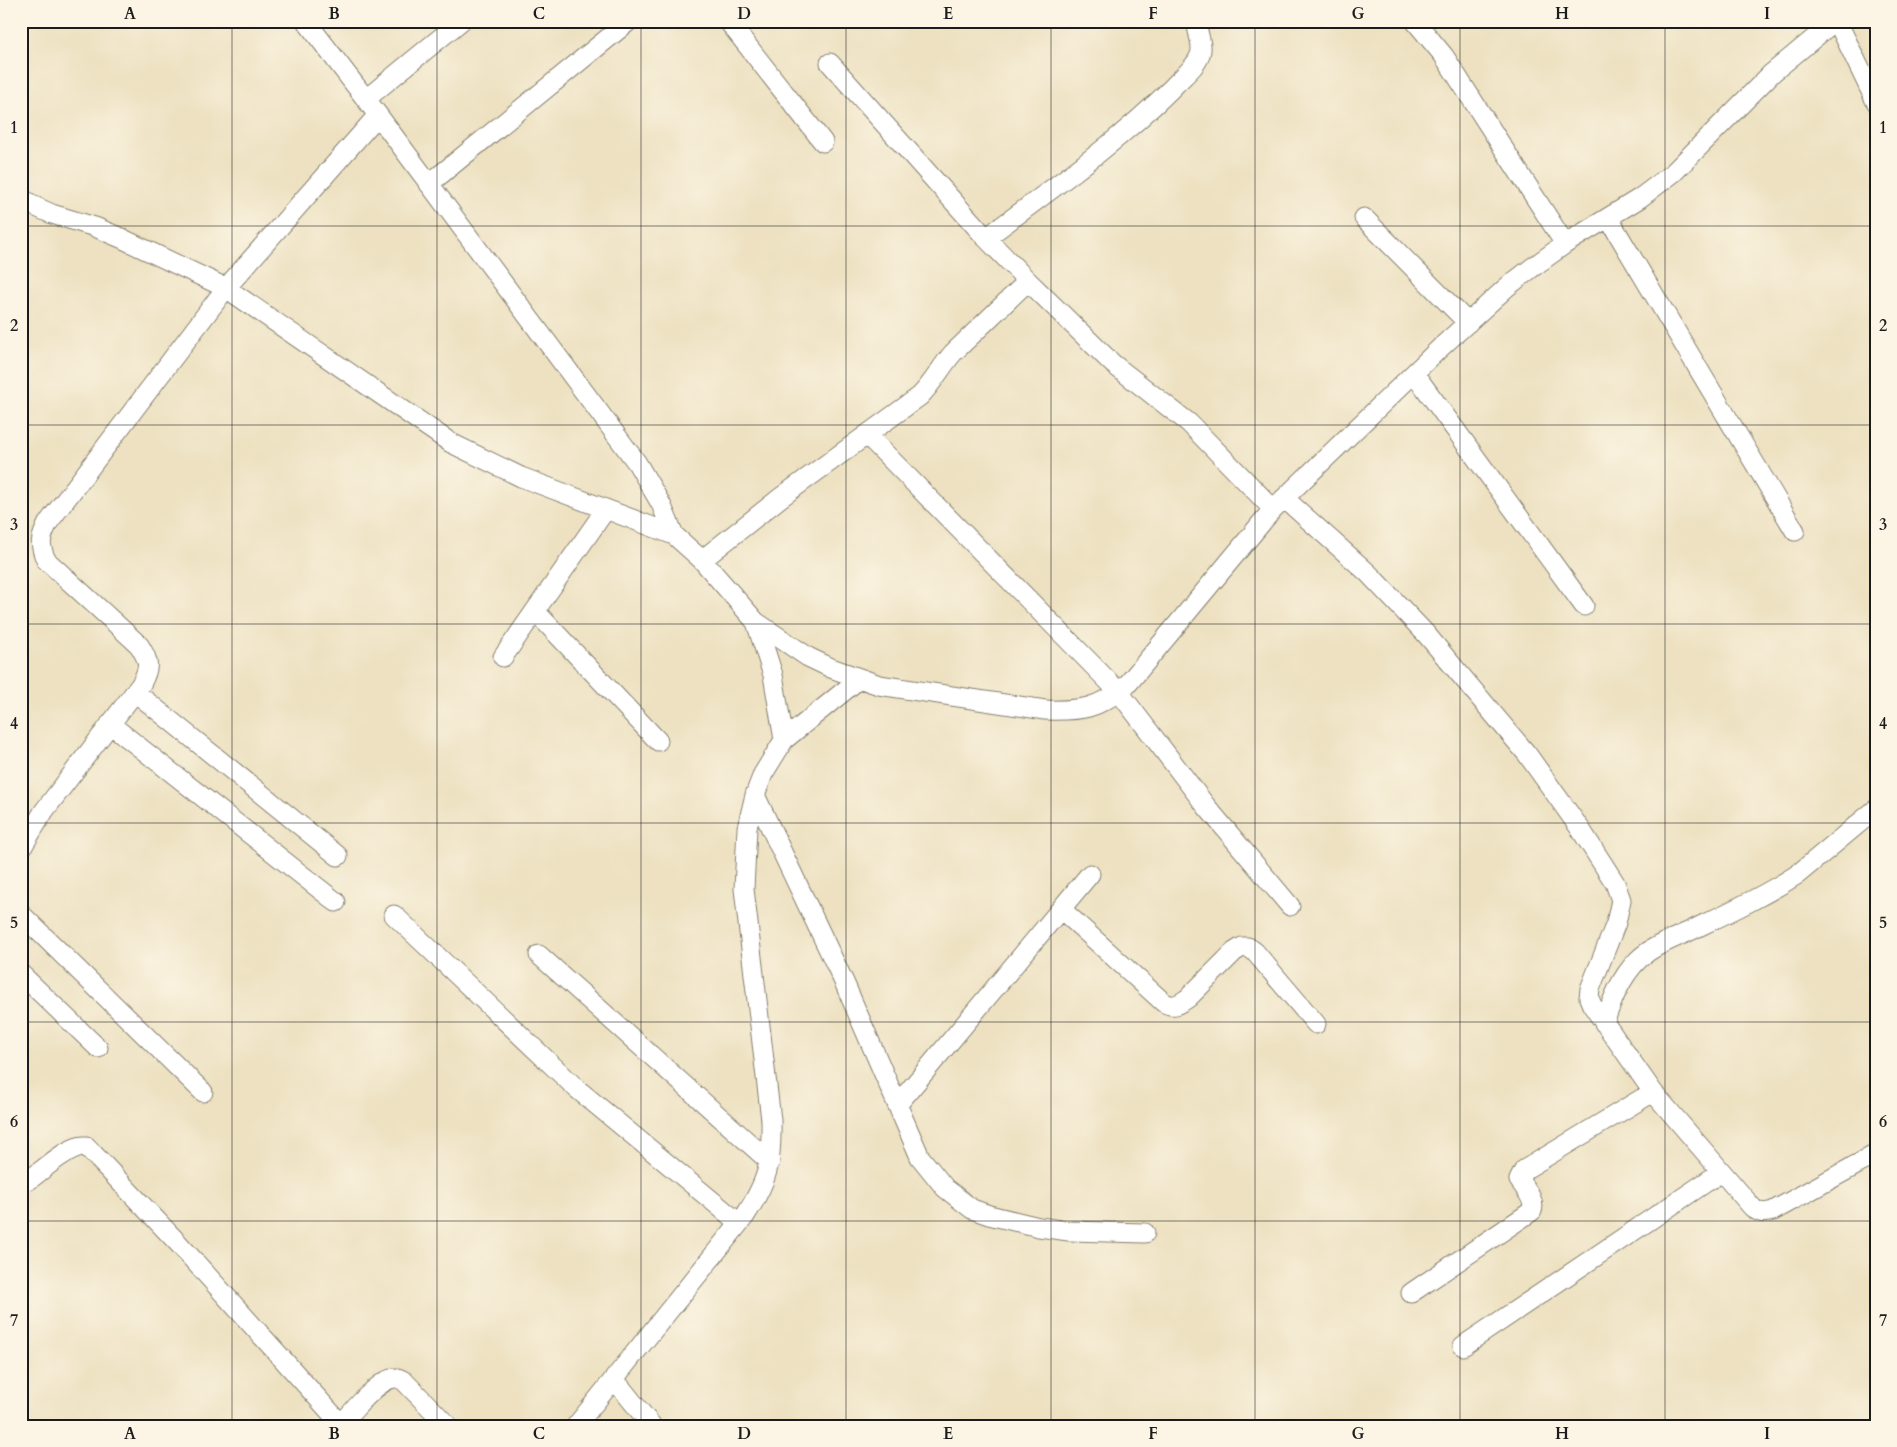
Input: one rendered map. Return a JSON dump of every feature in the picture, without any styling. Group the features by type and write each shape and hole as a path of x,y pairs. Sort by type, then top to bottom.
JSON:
{"street":[{"path":"306,21 637,462 655,491 674,535"},
{"path":"366,99 462,21"},
{"path":"428,184 629,21"},
{"path":"728,21 822,142"},
{"path":"986,238 1146,114 1191,68 1201,54 1197,21"},
{"path":"1415,21 1444,56 1565,244"},
{"path":"21,198 52,214 95,227 121,238 226,288 452,443 474,456 521,477 674,535 702,560 756,622 808,657 831,668 878,685 1045,710 1088,708 1109,699 1132,680 1278,503 1507,287 1565,244 1609,219 1673,173 1761,83 1790,57 1836,21 1876,102"},
{"path":"830,63 986,238 1113,364 1189,423 1278,503 1368,573 1426,634 1527,754 1616,883 1620,900 1619,912 1606,952 1592,981 1589,998 1592,1006 1653,1092 1752,1207 1758,1212 1765,1214 1773,1211 1876,1154"},
{"path":"21,849 44,810 135,692 148,670 148,658 139,645 46,560 40,548 42,536 48,524 226,288 378,115"},
{"path":"1364,218 1468,323"},
{"path":"1609,219 1795,532"},
{"path":"702,560 780,498 920,396 952,353 1028,281"},
{"path":"1414,373 1584,606"},
{"path":"867,436 1119,692 1206,806 1290,906"},
{"path":"503,657 606,509"},
{"path":"535,611 658,741"},
{"path":"756,622 773,675 784,740"},
{"path":"576,1426 739,1223 758,1195 768,1171 772,1146 772,1120 744,889 747,828 755,795 763,774 784,740 859,679"},
{"path":"135,692 338,856"},
{"path":"110,724 336,902"},
{"path":"755,795 844,982 920,1157 945,1188 972,1209 989,1215 1053,1229 1145,1233"},
{"path":"1604,1024 1619,986 1629,970 1649,951 1754,900 1798,874 1876,809"},
{"path":"898,1104 1090,874"},
{"path":"1061,909 1163,1002 1171,1007 1179,1005 1188,998 1242,946 1248,947 1255,952 1316,1024"},
{"path":"21,914 203,1092"},
{"path":"394,915 576,1088 739,1223"},
{"path":"539,955 770,1162"},
{"path":"21,974 98,1048"},
{"path":"1411,1293 1532,1212 1534,1206 1532,1200 1519,1180 1524,1170 1653,1092"},
{"path":"21,1183 29,1180 70,1149 80,1145 86,1146 172,1236 341,1425 372,1391 390,1378 396,1378 404,1381 448,1426"},
{"path":"1463,1346 1721,1172"},
{"path":"614,1378 652,1426"}]}
